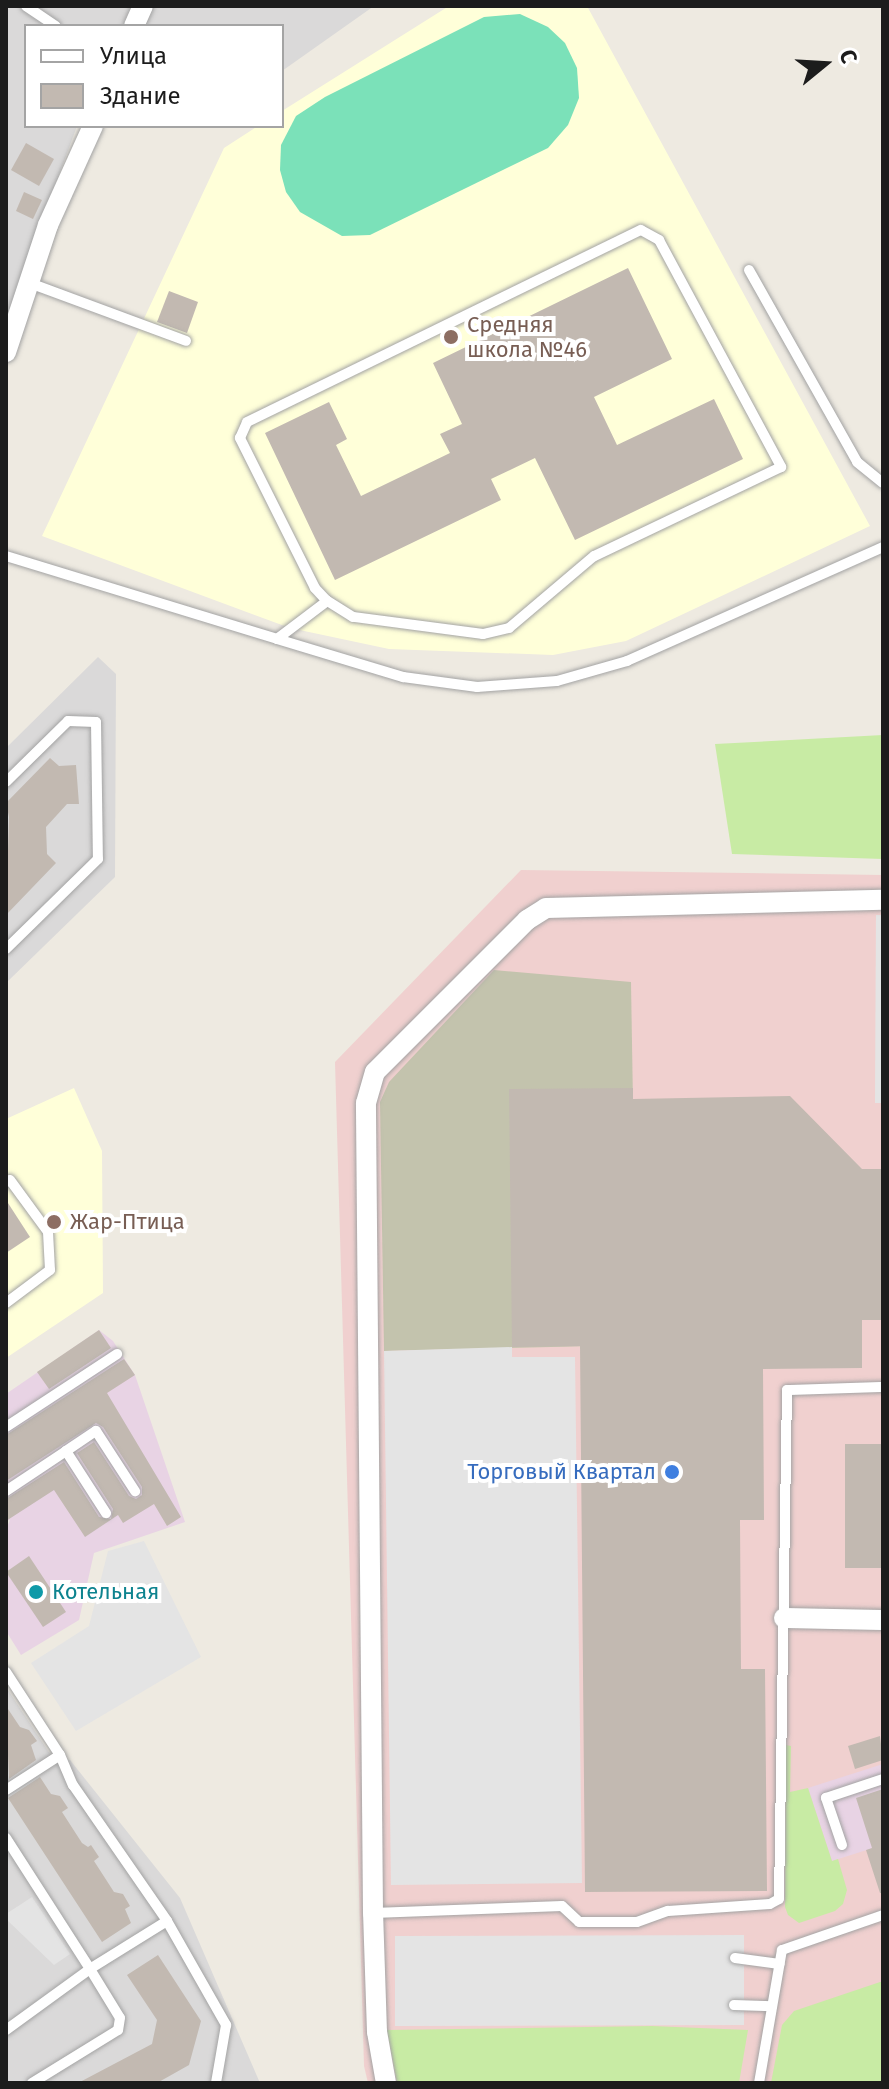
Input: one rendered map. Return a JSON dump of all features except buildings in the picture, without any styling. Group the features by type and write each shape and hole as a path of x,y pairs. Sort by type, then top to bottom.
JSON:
{"street":[{"path":"6,352 48,225 92,128"},
{"path":"386,2083 377,2032 373,1913 366,1103 375,1072 527,920 546,908 883,900"},
{"path":"784,1618 883,1620"}],"lane":[{"path":"26,6 53,24"},
{"path":"641,230 659,240 781,467 594,556 509,628 483,634 353,617 327,601 315,588 240,438 247,422 641,230"},
{"path":"749,270 857,462 883,483"},
{"path":"35,285 186,341"},
{"path":"6,556 403,677 477,687 557,681 627,661 883,547"},
{"path":"277,639 327,601"},
{"path":"6,782 68,721 96,722 98,859 6,949"},
{"path":"6,1182 10,1180 48,1232 50,1270 6,1303"},
{"path":"6,1427 117,1354"},
{"path":"373,1913 562,1906 579,1922 637,1922 668,1911 770,1904 779,1899 787,1390 883,1387"},
{"path":"6,1491 96,1431 135,1491"},
{"path":"66,1451 106,1513"},
{"path":"6,1672 60,1755 73,1785 167,1921 226,2025 216,2083"},
{"path":"6,1790 60,1755"},
{"path":"842,1845 826,1798 883,1779"},
{"path":"6,1838 120,2018 118,2030 32,2083"},
{"path":"759,2083 782,1950 883,1915"},
{"path":"6,2030 90,1969 167,1921"},
{"path":"735,1958 780,1964"},
{"path":"734,2005 772,2006"}],"shaded area":[{"path":"6,6 374,6 284,70 284,24 24,24 24,128 76,128 6,319"},
{"name":"Средняя школа №46","path":"449,6 587,6 870,526 626,641 553,655 389,649 290,628 42,536 224,148 255,128 284,128 284,110"},
{"path":"98,657 116,674 115,877 6,983 6,748"},
{"path":"521,870 883,875 883,2083 368,2083 364,2066 335,1062"},
{"path":"876,915 883,915 883,1103 875,1103"},
{"path":"494,970 631,982 637,1345 384,1351 380,1102 389,1082"},
{"name":"Жар-Птица","path":"74,1088 102,1151 103,1293 6,1358 6,1119"},
{"path":"99,1330 113,1341 135,1375 185,1522 94,1553 79,1620 21,1655 6,1631 6,1529 10,1520 6,1521 6,1394"},
{"path":"512,1347 512,1357 575,1357 582,1883 391,1885 384,1351"},
{"path":"144,1541 201,1657 76,1731 31,1663 89,1626 108,1551"},
{"path":"6,1687 50,1754 70,1760 180,1898 260,2083 6,2083"},
{"path":"883,1764 883,1827 873,1848 832,1861 808,1788"},
{"path":"32,1897 70,1954 54,1965 6,1919 6,1914"},
{"path":"744,1935 744,2025 395,2026 395,1936"}],"green space":[{"path":"520,14 548,27 565,43 577,68 579,98 568,125 548,148 370,235 342,236 300,212 286,192 280,170 281,145 296,116 325,97 484,17"},
{"path":"883,735 883,859 732,854 715,744"},
{"path":"786,1745 791,1746 790,1792 808,1788 832,1861 838,1859 847,1890 843,1904 835,1911 799,1923 788,1915 785,1907"},
{"path":"883,1981 883,2083 771,2083 782,2025 794,2011"},
{"path":"652,2026 748,2030 739,2083 397,2083 387,2030"}],"place":[{"name":"Средняя школа №46","path":"451,337"},
{"name":"Жар-Птица","path":"54,1222"},
{"name":"Торговый Квартал","path":"672,1472"},
{"name":"Котельная","path":"36,1592"}]}
